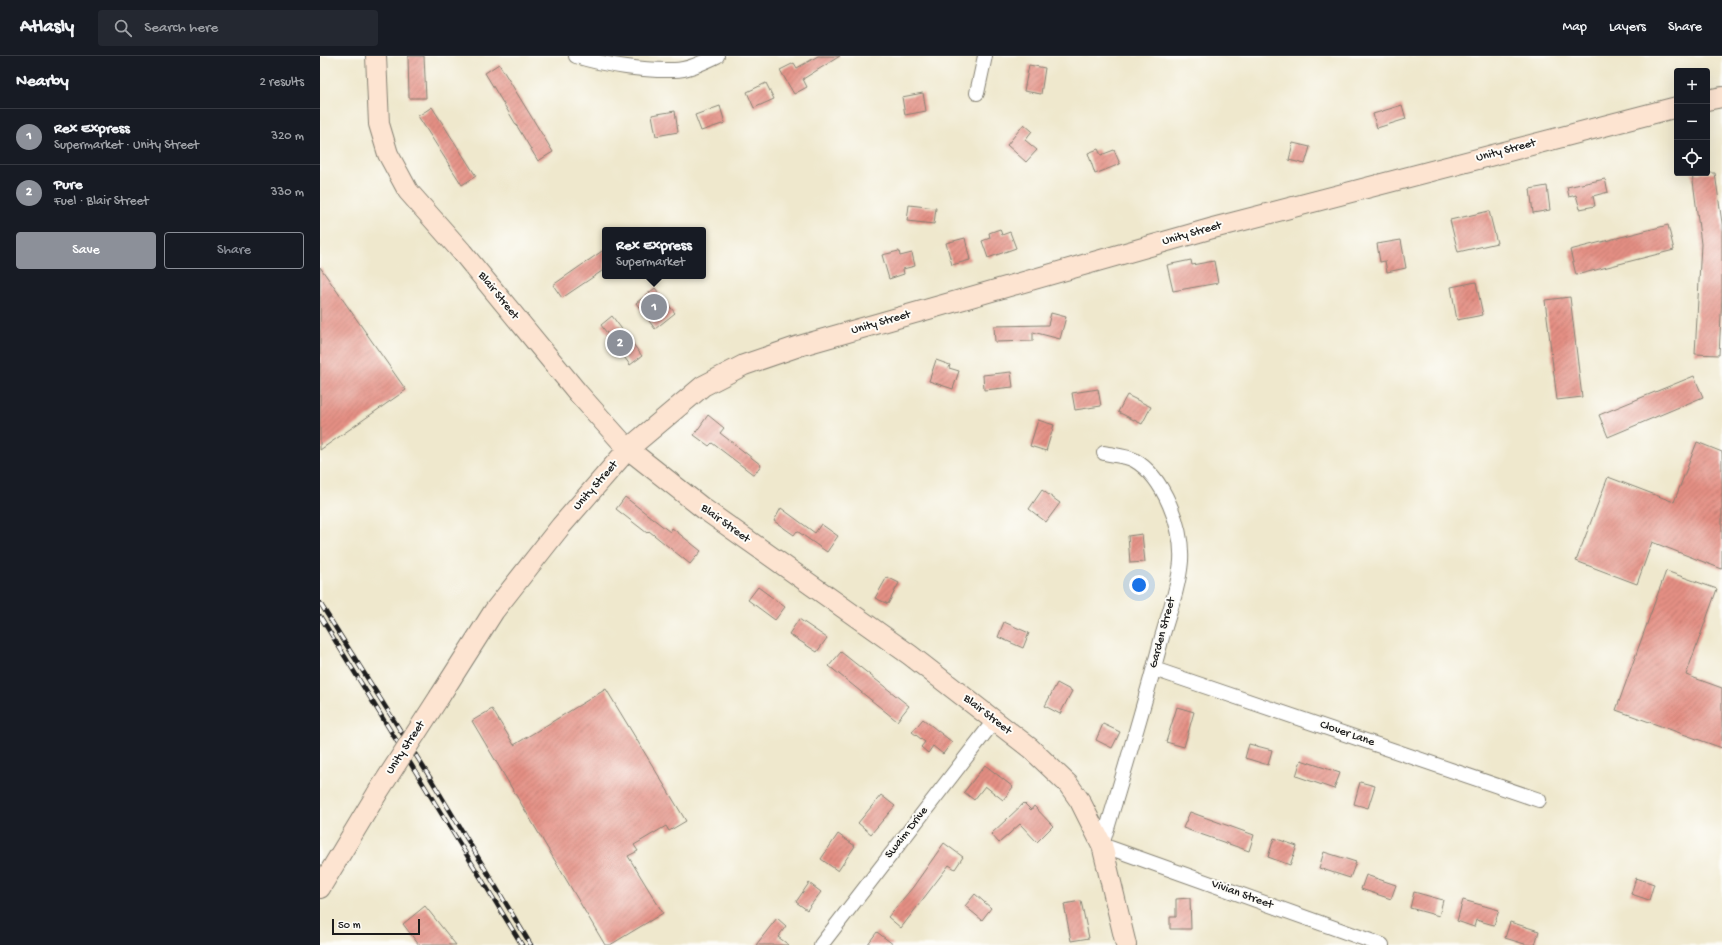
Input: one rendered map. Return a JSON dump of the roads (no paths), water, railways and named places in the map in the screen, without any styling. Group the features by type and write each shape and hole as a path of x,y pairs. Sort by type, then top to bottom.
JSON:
{"street":[{"name":"Blair Street","path":"376,56 379,124 388,154 408,191 462,252 578,393 628,448 704,509 910,655 1030,748 1068,784 1080,801 1102,845 1126,945"},
{"path":"576,56 628,67 675,70 702,63 717,56"},
{"path":"976,93 985,56"},
{"path":"1710,99 1722,97"},
{"name":"Unity Street","path":"320,888 378,792 494,611 561,526 628,448 703,386 744,365 792,349 1213,228 1674,108"},
{"name":"Garden Street","path":"1102,845 1154,669 1181,561 1180,540 1170,504 1152,475 1133,460 1104,454"},
{"name":"Clover Lane","path":"1154,669 1539,800"},
{"name":"Swaim Drive","path":"821,945 994,721"},
{"name":"Vivian Street","path":"1102,845 1382,945"}],"railway":[{"path":"320,603 429,776 531,945"},
{"path":"320,616 522,945"}],"place":[{"name":"Rex Express","path":"654,307"},
{"name":"Pure","path":"620,343"}]}
